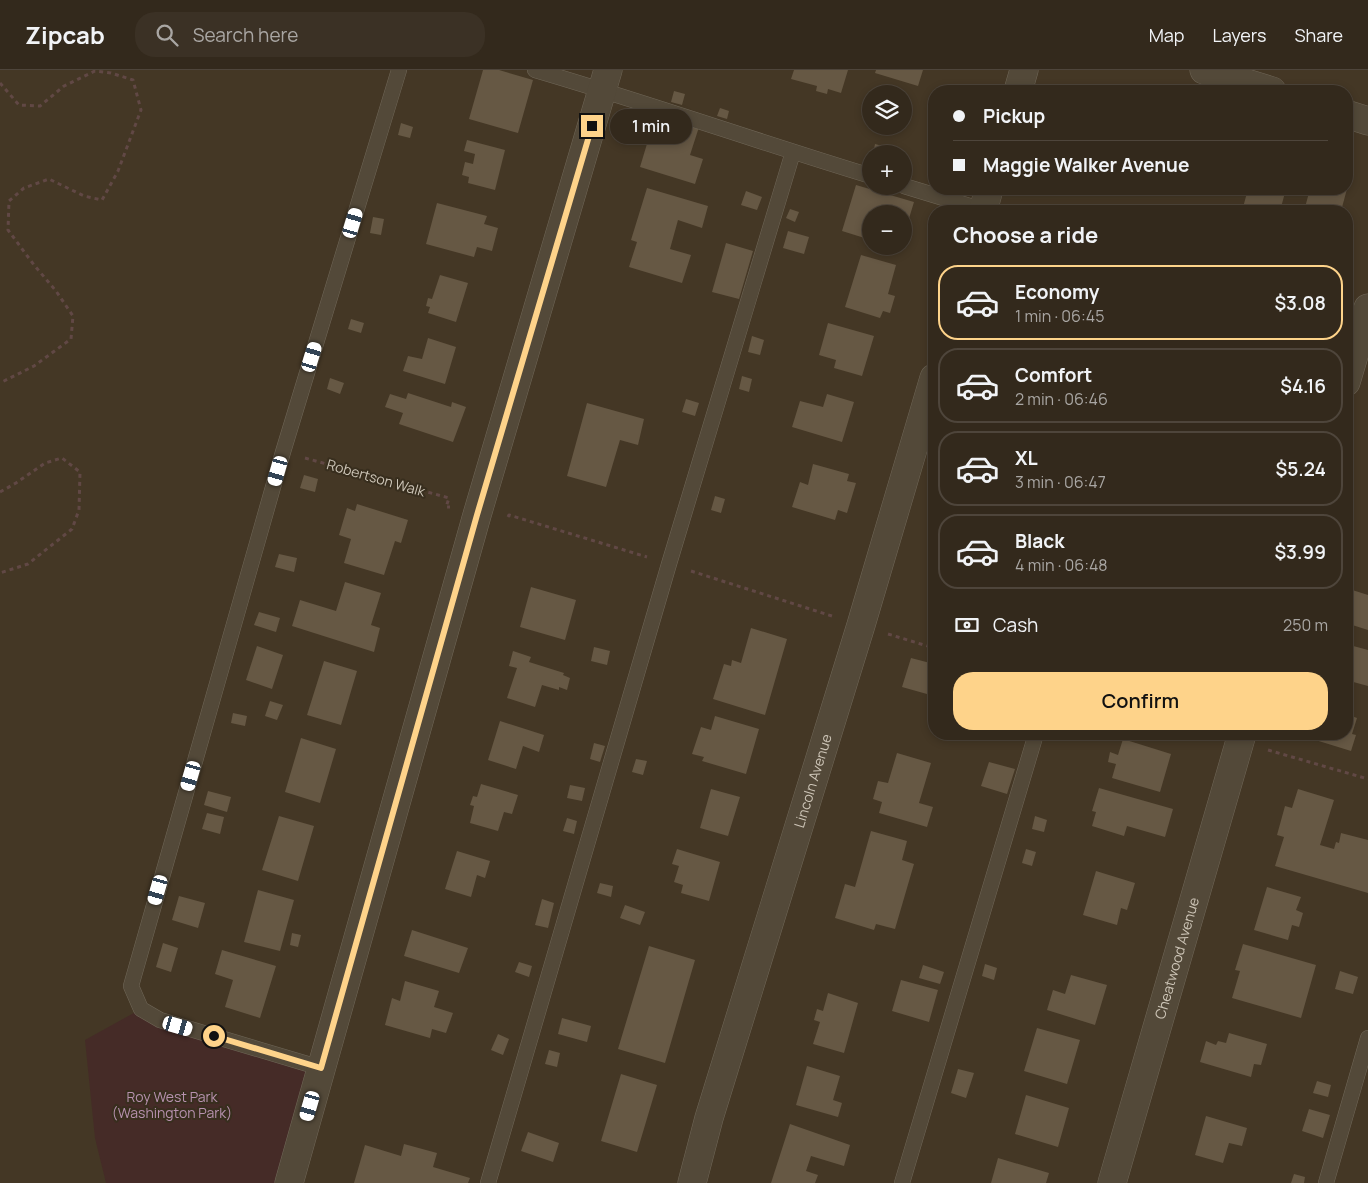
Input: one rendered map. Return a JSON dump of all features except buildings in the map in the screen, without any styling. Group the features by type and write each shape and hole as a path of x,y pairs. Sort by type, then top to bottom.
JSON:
{"street":[{"path":"1020,85 1024,70"},
{"path":"1204,70 1253,85"},
{"path":"289,1183 474,524 605,80"},
{"path":"1353,116 1368,121"},
{"path":"1353,353 1361,320"},
{"name":"Lincoln Avenue","path":"692,1183 709,1118 858,634 928,398"},
{"name":"Cheatwood Avenue","path":"1112,1183 1240,740"}],"lane":[{"path":"321,1068 160,1020 141,1009 131,986 283,452 400,70"},
{"path":"535,70 605,80 793,152 862,173"},
{"path":"488,1183 669,564 793,152"},
{"path":"912,188 928,192"},
{"path":"942,195 985,205"},
{"path":"902,1183 1034,740"},
{"path":"1326,1183 1368,1038"}],"path":[{"path":"0,83 19,104 40,106 64,86 95,71 111,73 133,80 141,110 118,171 102,200 84,196 48,179 24,188 9,201 8,230 34,265 56,290 73,316 71,340 34,366 0,383"},
{"name":"Robertson Walk","path":"283,452 448,498 446,506 452,508"},
{"path":"0,492 45,463 62,458 80,472 80,510 72,529 28,564 0,573"},
{"path":"883,632 928,646"},
{"path":"1265,749 1368,779"}],"green space":[{"name":"Roy West Park (Washington Park)","path":"141,1009 321,1068 289,1183 106,1183 95,1138 85,1040"}],"route":[{"path":"214,1036 321,1068 477,515 592,126"}]}
